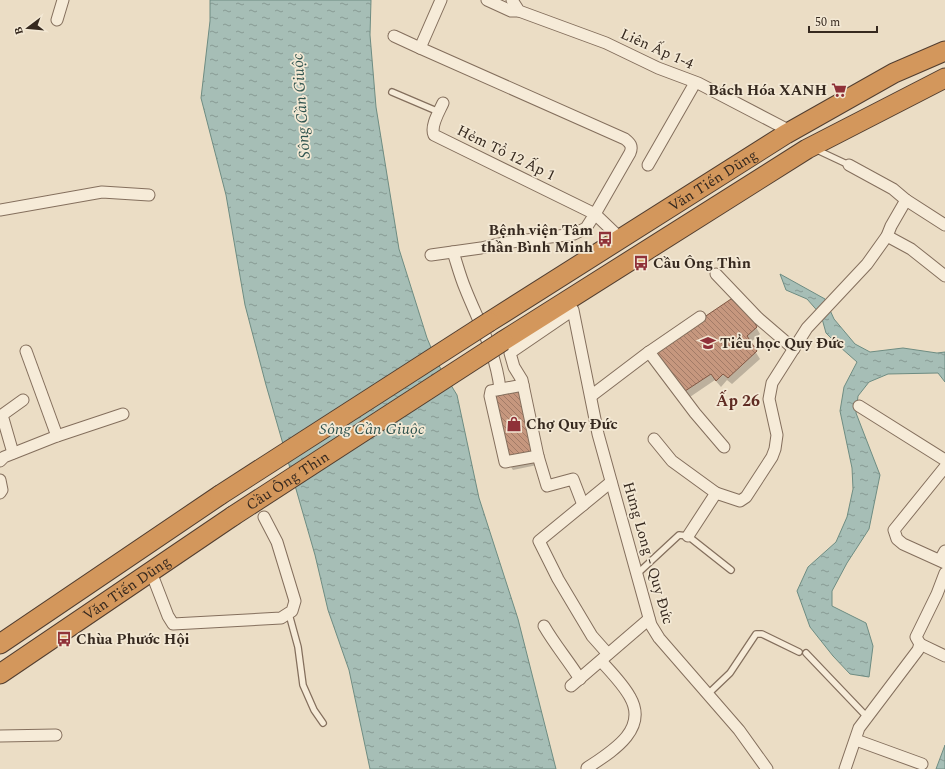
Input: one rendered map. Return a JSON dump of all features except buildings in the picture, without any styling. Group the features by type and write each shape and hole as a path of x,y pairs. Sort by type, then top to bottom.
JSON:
{"highway":[{"name":"Văn Tiến Dũng","path":"489,322 790,131 894,74 945,51"},
{"name":"Văn Tiến Dũng","path":"503,341 811,147 945,78"},
{"name":"Cầu Ông Thìn","path":"220,495 489,322"},
{"name":"Cầu Ông Thìn","path":"233,516 503,341"},
{"name":"Văn Tiến Dũng","path":"0,644 220,495"},
{"name":"Văn Tiến Dũng","path":"0,674 233,516"}],"street":[{"path":"57,20 63,0"},
{"path":"420,48 441,0"},
{"name":"Liên Ấp 1-4","path":"487,0 512,11 519,11 606,43 658,68 695,82 790,131"},
{"path":"512,0 519,11"},
{"path":"394,36 625,139 630,143 632,148 595,214 586,228 580,232 431,255"},
{"path":"648,165 695,82"},
{"name":"Hẻm Tổ 12 Ấp 1","path":"441,108 432,131 434,135 595,214"},
{"path":"849,165 894,189 906,200 945,225"},
{"path":"0,210 102,192 148,195"},
{"path":"654,439 672,461 716,493 740,501 746,497 772,457 777,435 769,399 772,383 807,328 867,264 887,236 906,200"},
{"path":"595,214 620,238"},
{"path":"887,236 911,249 945,276"},
{"path":"453,252 464,286 487,339 496,365 500,389"},
{"path":"716,274 758,318 794,349"},
{"name":"Hưng Long - Quy Đức","path":"523,385 514,367 510,352 575,308 598,434 649,620 658,638 739,730 767,769"},
{"path":"591,396 649,352 700,317"},
{"path":"26,351 57,436"},
{"path":"649,352 695,414 724,447"},
{"path":"538,456 507,463 505,462 490,393 491,391 523,385 538,456 547,486 573,479 582,505"},
{"path":"13,453 2,415 24,400"},
{"path":"859,406 945,460"},
{"path":"0,461 13,453 57,436 123,414"},
{"path":"943,558 903,544 897,539 894,530 945,468"},
{"path":"0,480 2,490 0,494"},
{"path":"587,768 611,752 632,732 636,716 630,697 558,579 539,541 611,482"},
{"path":"688,536 716,493"},
{"path":"151,572 168,616 173,624 281,618 292,611 295,601 277,542 264,517"},
{"path":"945,573 943,585 916,637 920,644 945,656"},
{"path":"571,686 649,620"},
{"path":"544,626 558,649 568,659 580,679"},
{"path":"845,769 859,728 868,718 897,676 914,657 920,644"},
{"path":"0,736 56,735"},
{"path":"856,740 922,764"}],"lane":[{"path":"392,92 441,108"},
{"path":"811,147 849,165"},
{"path":"583,300 603,278"},
{"path":"637,574 679,535 688,536 731,570"},
{"path":"289,614 298,648 303,685 314,710 323,723"},
{"path":"708,694 730,672 756,634 762,634 799,652"},
{"path":"806,654 868,718"}],"water":[{"name":"Sông Cần Giuộc","path":"210,0 371,0 370,35 376,107 399,249 427,338 438,364 457,395 479,498 518,619 556,769 370,769 349,670 328,610 315,555 266,385 245,305 226,195 201,98 210,21"},
{"path":"780,274 825,299 834,319 855,344 870,352 903,348 937,353 945,352 945,382 938,373 888,374 869,382 858,396 856,413 880,475 869,529 847,563 832,591 832,606 866,623 873,646 869,677 850,674 833,656 810,627 797,591 808,567 836,542 847,517 853,489 852,468 840,411 844,387 857,362 826,333 821,315 807,299 786,290"},
{"path":"945,745 945,769 936,769"}],"place":[{"name":"Bách Hóa XANH","path":"839,90"},
{"name":"Bệnh viện Tâm thần Bình Minh","path":"605,239"},
{"name":"Cầu Ông Thìn","path":"641,263"},
{"name":"Tiểu học Quy Đức","path":"708,343"},
{"name":"Chợ Quy Đức","path":"514,424"},
{"name":"Chùa Phước Hội","path":"64,639"}],"district":[{"name":"Ấp 26","path":"738,401"}]}
